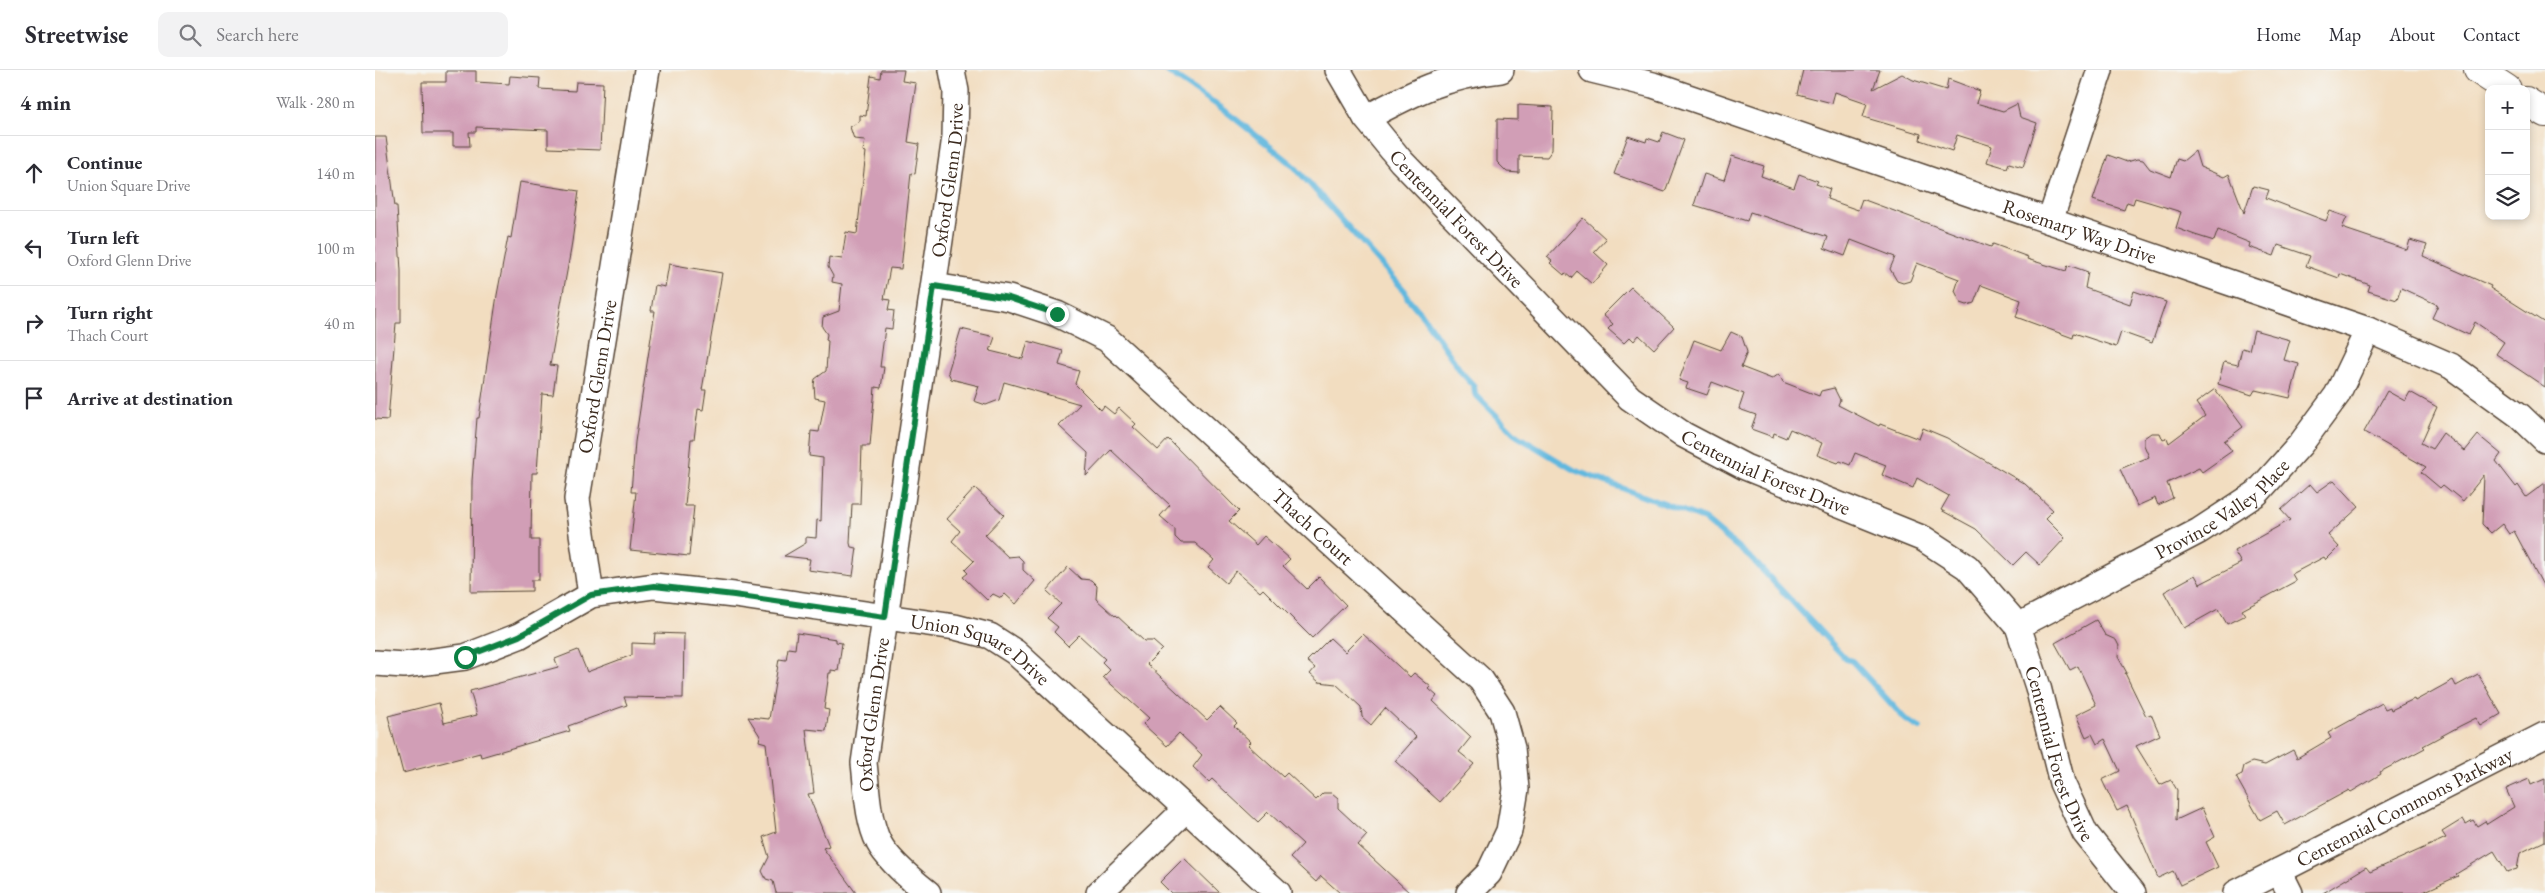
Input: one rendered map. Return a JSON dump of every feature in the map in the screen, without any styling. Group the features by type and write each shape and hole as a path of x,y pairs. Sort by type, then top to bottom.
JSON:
{"main road":[{"path":"2478,70 2501,85"},
{"path":"2530,104 2545,113"}],"street":[{"name":"Oxford Glenn Drive","path":"591,595 577,499 647,70"},
{"name":"Oxford Glenn Drive","path":"928,893 910,879 879,843 869,806 864,763 955,137 956,91 952,70"},
{"name":"Centennial Forest Drive","path":"1338,70 1366,118 1401,161 1630,398 1684,435 1745,467 1924,540 1967,567 2018,626 2038,686 2062,783 2085,833 2133,893"},
{"path":"1366,118 1418,90 1468,74 1501,70"},
{"name":"Rosemary Way Drive","path":"1592,70 1653,85 2368,330 2451,366 2520,416 2545,440"},
{"path":"2050,221 2101,70"},
{"name":"Thach Court","path":"934,286 1009,298 1057,314 1107,339 1481,680 1502,712 1512,748 1516,789 1509,831 1489,873 1469,893"},
{"name":"Province Valley Place","path":"2018,626 2199,530 2257,493 2300,445 2337,395 2368,330"},
{"name":"Union Square Drive","path":"375,663 404,665 465,657 519,636 591,595 654,586 734,595 885,617 990,636 1009,648 1278,893"},
{"name":"Centennial Commons Parkway","path":"2236,893 2545,735"},
{"path":"1099,893 1187,809"},
{"path":"2279,871 2291,893"}],"building":[{"path":"881,70 904,70 902,81 916,83 908,142 919,144 915,174 911,173 901,269 890,268 884,299 890,300 888,310 894,311 892,329 885,328 880,367 884,367 881,388 875,387 870,446 862,446 860,504 852,504 850,543 851,547 857,548 853,576 808,570 810,559 784,556 806,543 806,537 816,538 817,520 821,521 823,458 809,456 811,431 819,432 825,400 815,398 814,385 815,379 826,371 828,341 826,340 827,334 822,327 823,317 839,311 842,284 832,282 833,276 828,267 829,257 842,259 846,232 857,234 866,152 863,151 865,140 854,139 850,127 860,121 860,115 866,116 871,76 880,78"},
{"path":"1803,70 1880,70 1873,89 1902,74 1913,80 1946,90 1948,79 1980,91 1976,103 2003,111 2017,104 2020,117 2037,123 2023,167 2009,163 2007,168 1987,162 1992,146 1957,135 1952,151 1920,140 1921,134 1863,117 1867,103 1835,92 1832,103 1797,94"},
{"path":"446,71 476,71 476,82 509,84 510,76 540,78 539,89 575,91 576,82 603,83 600,150 548,148 548,130 476,127 476,132 469,132 470,146 453,146 453,133 423,133 422,82 446,82"},
{"path":"1518,105 1553,107 1552,150 1547,157 1519,156 1519,173 1507,172 1497,162 1497,119 1518,120"},
{"path":"1663,132 1684,140 1665,192 1614,174 1628,136 1646,142 1647,138 1659,142"},
{"path":"375,137 386,137 395,206 397,206 401,271 401,323 396,323 388,420 375,419"},
{"path":"2195,151 2200,167 2224,177 2229,174 2244,213 2253,186 2269,190 2266,198 2326,221 2330,211 2347,217 2342,228 2407,250 2410,240 2427,245 2423,256 2491,286 2490,288 2545,323 2545,387 2496,354 2504,342 2475,322 2469,335 2432,318 2438,305 2401,288 2397,300 2368,291 2370,285 2340,274 2339,278 2306,266 2310,256 2278,245 2274,256 2249,247 2250,243 2218,230 2214,241 2195,235 2176,228 2181,212 2135,198 2133,204 2127,202 2124,210 2093,200 2108,155 2127,162 2137,159 2143,160 2150,169 2171,177 2177,159 2183,161"},
{"path":"1732,156 1764,166 1761,176 1794,188 1799,174 1818,181 1816,184 1830,189 1827,199 1858,210 1862,199 1991,247 1993,244 2028,257 2027,259 2066,271 2068,265 2088,272 2085,288 2130,304 2134,291 2166,302 2152,343 2121,332 2116,347 2074,333 2073,338 2016,317 2021,300 1981,285 1974,303 1967,305 1961,303 1955,291 1959,279 1917,263 1910,281 1903,283 1897,281 1890,269 1895,257 1851,240 1845,256 1824,248 1828,237 1750,212 1747,221 1694,205 1704,174 1724,180"},
{"path":"520,182 579,191 571,249 550,365 557,366 553,395 542,394 537,473 532,473 531,540 539,540 539,580 532,580 532,591 471,592 472,481 477,418 479,418 497,295 508,237 511,238"},
{"path":"1583,218 1606,239 1594,252 1608,265 1592,284 1577,271 1571,278 1565,273 1564,275 1550,263 1552,261 1547,257"},
{"path":"669,264 722,273 702,390 706,390 703,410 698,409 694,439 691,439 685,506 694,506 689,556 630,550 636,492 631,492 635,442 655,311 651,311 655,285 665,287"},
{"path":"1631,287 1674,327 1654,349 1639,335 1634,341 1630,337 1624,343 1608,329 1613,324 1603,315"},
{"path":"961,329 995,337 990,351 1023,359 1028,341 1063,351 1059,365 1079,371 1075,384 1101,410 1104,406 1114,414 1119,408 1136,424 1133,427 1158,450 1168,439 1239,511 1229,521 1256,545 1264,536 1290,559 1283,566 1307,589 1319,577 1346,605 1312,638 1263,589 1260,592 1236,571 1226,583 1208,567 1214,560 1195,543 1181,543 1175,537 1175,529 1160,516 1170,505 1111,450 1086,476 1088,453 1059,426 1080,404 1004,382 999,400 986,405 974,401 979,386 951,379 948,372"},
{"path":"2254,330 2290,340 2284,360 2299,364 2290,398 2255,390 2252,395 2218,384 2224,362 2238,365 2242,348 2249,350"},
{"path":"1731,332 1742,337 1747,352 1741,367 1772,379 1779,374 1783,382 1819,396 1821,391 1834,388 1840,400 1838,405 1879,426 1880,424 1919,439 1923,428 1947,438 2025,484 2053,510 2045,518 2065,538 2040,565 2026,552 2013,565 1976,529 1941,510 1949,496 1917,478 1913,488 1882,475 1886,465 1855,453 1850,465 1840,461 1838,463 1817,455 1822,443 1790,429 1786,438 1774,433 1773,437 1751,429 1756,415 1739,409 1744,394 1712,382 1707,395 1686,388 1688,383 1679,380 1694,340 1721,350"},
{"path":"2215,389 2243,427 2224,441 2232,451 2202,472 2199,468 2167,483 2173,498 2158,505 2155,498 2137,506 2120,469 2149,457 2144,445 2144,438 2151,433 2160,433 2163,440 2167,438 2169,443 2205,416 2196,403"},
{"path":"2387,391 2405,401 2410,392 2437,407 2421,443 2432,449 2443,433 2465,451 2478,435 2501,454 2496,461 2516,487 2518,485 2526,497 2545,483 2545,589 2514,531 2509,534 2502,524 2491,533 2482,524 2484,475 2463,501 2443,485 2440,488 2421,472 2426,467 2364,432"},
{"path":"2334,480 2359,507 2328,535 2339,547 2326,560 2324,557 2292,574 2296,581 2242,610 2245,615 2227,624 2218,609 2184,628 2164,592 2195,575 2200,584 2241,563 2234,551 2290,520 2281,510 2310,484 2317,492"},
{"path":"975,488 1004,515 985,535 1008,557 1018,556 1023,561 1023,570 1035,581 1016,604 1005,594 1001,598 993,594 987,600 963,577 968,573 965,570 974,561 952,541 960,531 947,519"},
{"path":"1068,567 1081,579 1091,580 1097,586 1096,599 1115,616 1144,641 1153,641 1162,649 1147,664 1207,720 1220,707 1237,723 1234,726 1251,742 1248,745 1283,777 1287,773 1316,800 1323,793 1332,793 1338,798 1338,808 1367,835 1358,845 1410,893 1340,893 1321,876 1316,882 1290,858 1303,844 1268,812 1258,822 1212,779 1209,782 1193,767 1202,755 1179,733 1167,746 1143,724 1149,718 1103,677 1110,670 1102,662 1105,659 1079,635 1068,646 1054,632 1058,627 1047,618 1061,604 1047,591"},
{"path":"2096,620 2105,635 2116,640 2119,646 2118,657 2127,673 2125,673 2146,716 2151,714 2160,735 2136,746 2160,785 2171,780 2177,790 2176,820 2202,808 2215,837 2206,842 2218,867 2180,885 2173,871 2158,878 2127,806 2117,811 2102,780 2120,771 2105,739 2097,744 2092,734 2086,737 2076,715 2096,705 2078,666 2070,670 2055,643"},
{"path":"655,633 684,634 683,698 624,697 627,705 568,726 570,731 481,757 480,753 403,773 388,716 439,703 444,723 477,715 470,691 558,667 555,659 578,650 587,672 632,655 632,643 654,644"},
{"path":"797,633 836,639 836,642 842,643 838,671 831,670 831,673 829,673 824,709 829,710 826,731 806,729 814,793 808,794 829,846 823,848 856,893 776,893 773,881 766,879 762,871 769,857 763,837 776,832 766,743 759,741 760,736 748,717 769,719 779,659 786,660 788,648 795,649"},
{"path":"1363,634 1410,677 1414,673 1431,687 1429,689 1437,696 1433,701 1471,737 1459,752 1474,764 1440,802 1395,761 1416,737 1385,708 1371,725 1362,717 1361,707 1336,684 1319,682 1310,674 1315,668 1307,661 1330,638 1345,652"},
{"path":"2478,674 2501,714 2481,726 2476,718 2460,726 2423,746 2425,748 2380,772 2381,774 2351,792 2349,790 2285,825 2277,811 2260,820 2236,777 2242,774 2244,766 2252,762 2265,765 2293,750 2297,758 2331,738 2328,733 2382,703 2385,709 2390,707 2391,710 2414,699 2415,701 2453,680 2456,686"},
{"path":"2529,779 2531,785 2545,779 2545,841 2520,853 2517,869 2507,872 2494,851 2456,874 2458,876 2421,893 2323,893 2366,867 2370,872 2446,838 2442,832 2463,819 2466,824 2473,820 2477,826 2485,821 2487,824 2514,807 2506,789"},
{"path":"1184,858 1220,893 1171,893 1160,882"}],"waterway":[{"path":"1165,70 1223,109 1292,164 1405,291 1407,297 1423,316 1462,373 1474,386 1475,394 1517,436 1574,470 1704,519 1753,560 1846,659 1852,661 1906,720 1920,728"}],"route":[{"path":"465,657 519,636 591,595 654,586 734,595 885,617 934,286 1009,298 1057,314"}]}
